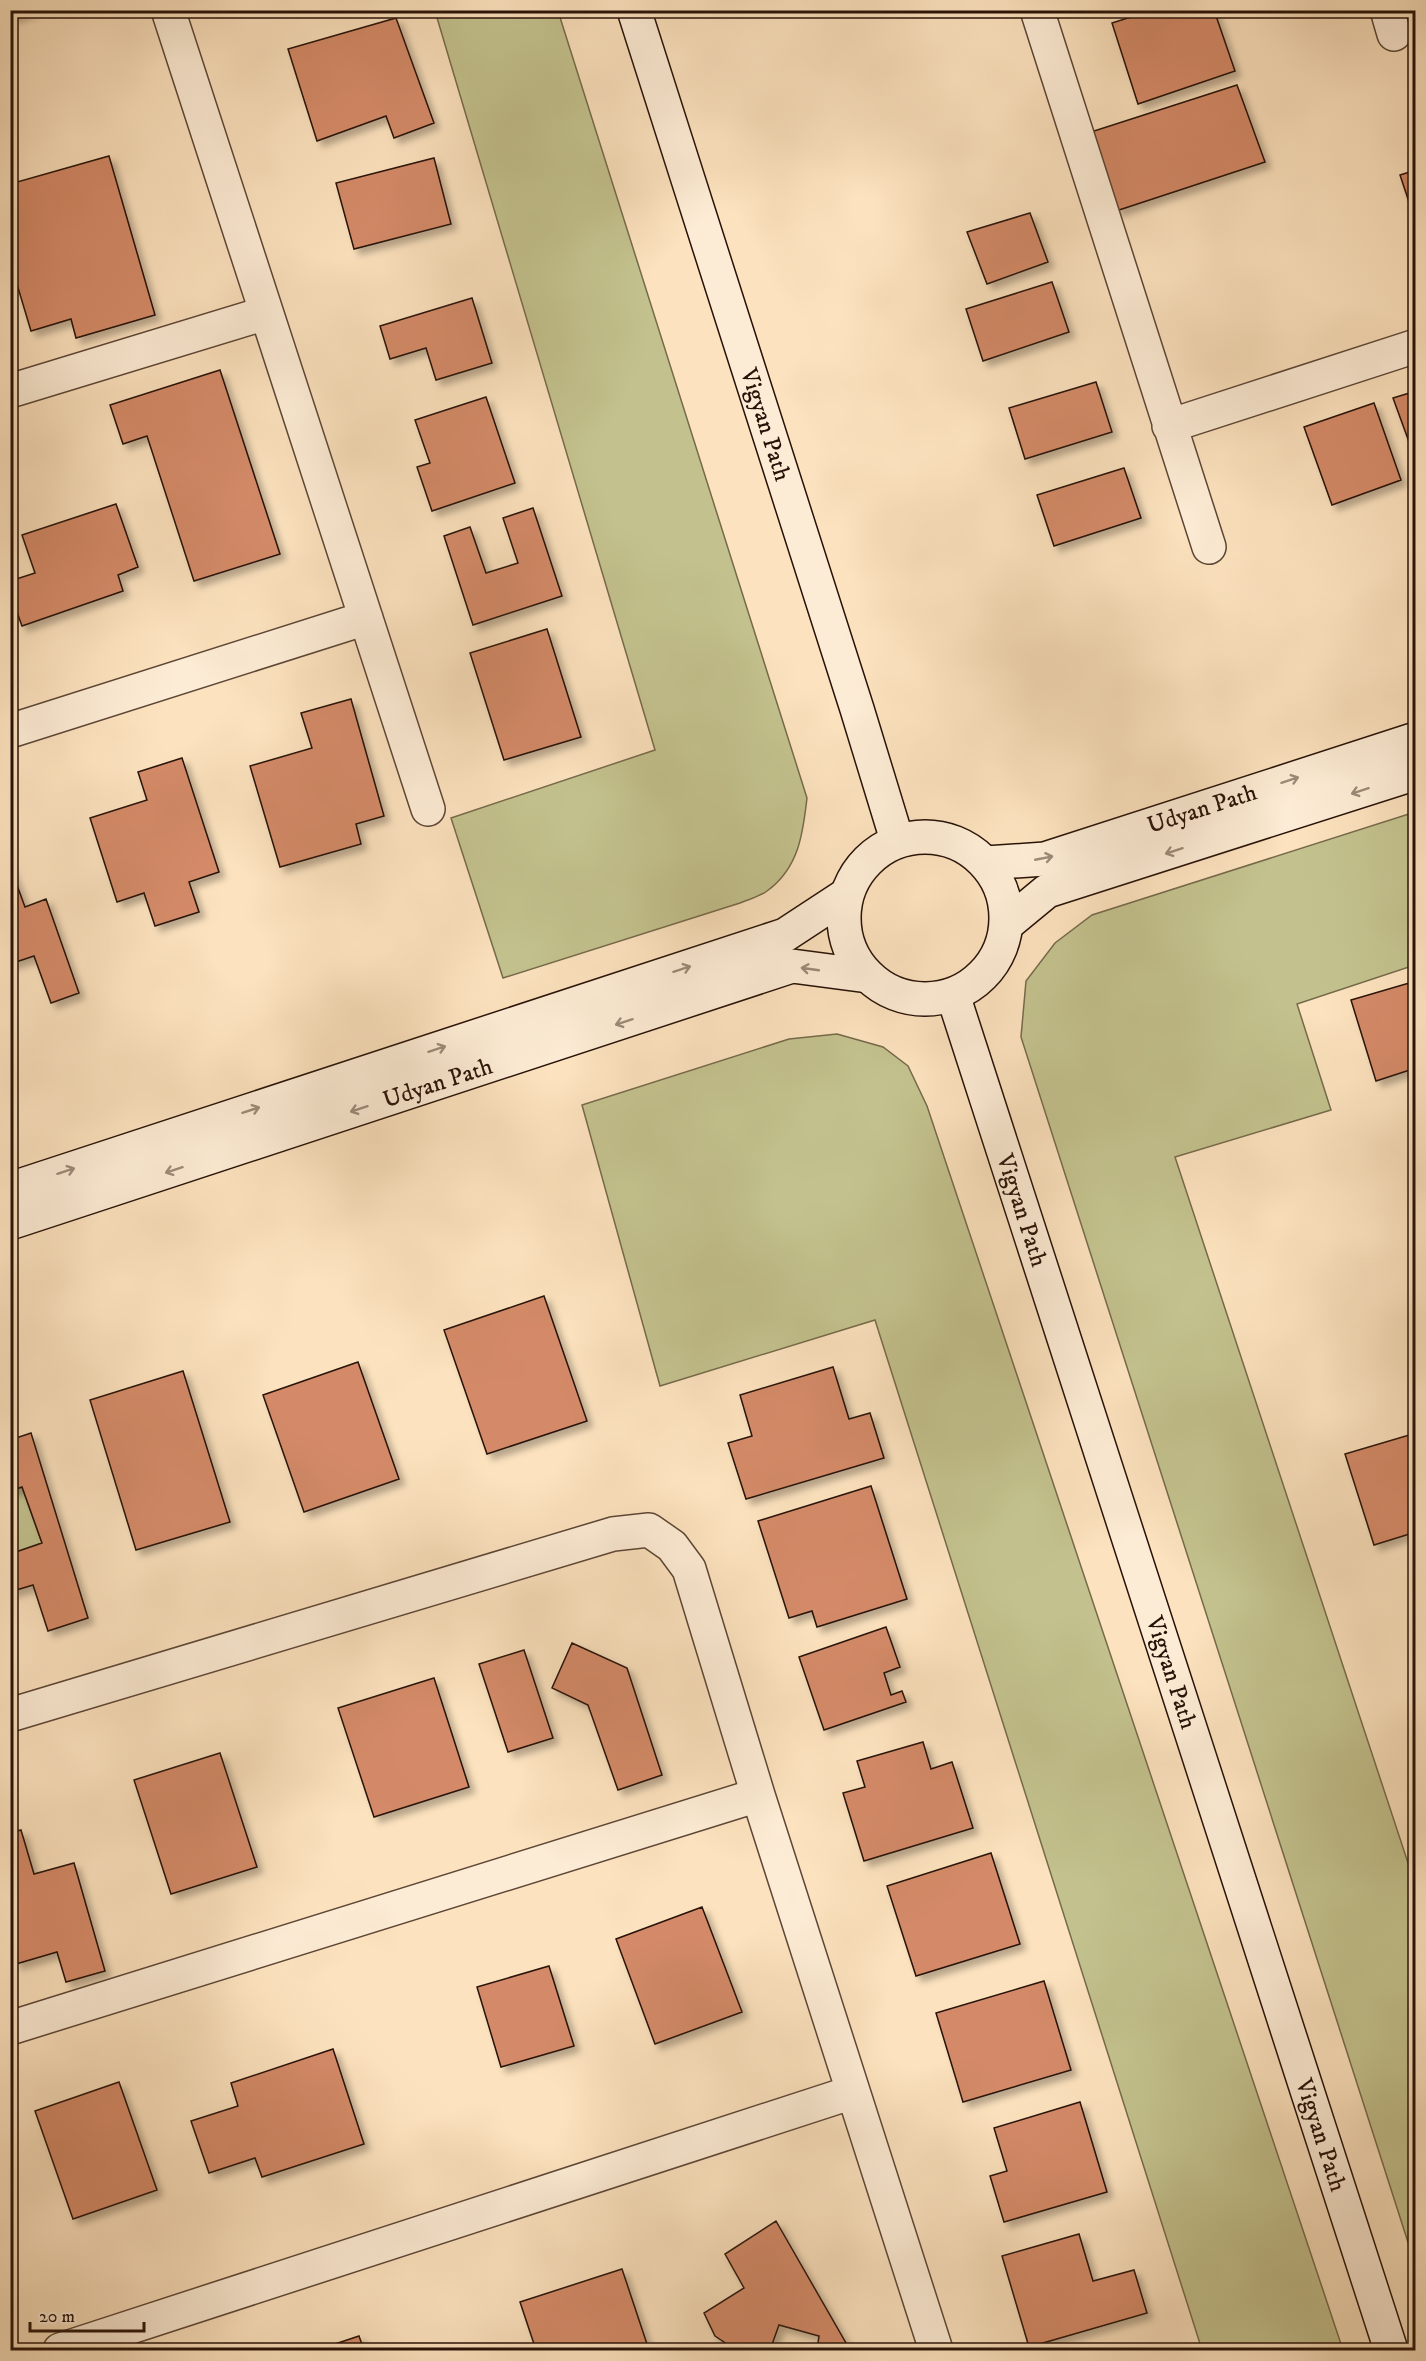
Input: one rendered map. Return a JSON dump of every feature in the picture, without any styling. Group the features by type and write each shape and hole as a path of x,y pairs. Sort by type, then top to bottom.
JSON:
{"main road":[{"path":"168,10 428,809"},
{"name":"Vigyan Path","path":"634,10 897,840"},
{"path":"1036,10 1209,547"},
{"path":"10,391 266,314"},
{"path":"1169,426 1416,346"},
{"path":"10,731 366,618"},
{"name":"Udyan Path","path":"986,863 1045,859 1416,739"},
{"name":"Udyan Path","path":"1007,924 1047,891 1416,773"},
{"path":"930,836 960,844 986,863 1003,890 1007,924 1000,953 976,982 952,995 923,1000 890,992 868,976 848,945 843,918 846,895 859,868 872,854 897,840 930,836"},
{"name":"Udyan Path","path":"10,1189 784,935 846,895"},
{"name":"Udyan Path","path":"10,1223 792,966 868,976"},
{"name":"Vigyan Path","path":"952,995 1391,2350"},
{"path":"10,1715 613,1534 649,1530 672,1546 689,1569 758,1794 936,2350"},
{"path":"10,2028 758,1794"},
{"path":"60,2350 853,2092"}],"shaded area":[{"path":"435,11 558,11 807,798 804,824 793,861 778,882 764,893 740,903 503,978 451,818 655,750"},
{"path":"1415,812 1415,965 1297,1004 1331,1110 1175,1157 1415,1884 1415,2264 1021,1037 1026,981 1055,943 1092,915"},
{"path":"837,1034 883,1047 908,1066 927,1106 1343,2350 1202,2350 875,1320 660,1386 582,1105 789,1039"},
{"path":"22,1487 42,1543 10,1554 10,1491"}],"building":[{"path":"10,10 34,10 10,18"},
{"path":"1153,10 1214,10 1235,71 1138,104 1112,23"},
{"path":"396,18 434,123 394,138 386,116 317,141 288,49"},
{"path":"1237,85 1265,162 1116,211 1091,132"},
{"path":"109,156 155,315 76,338 71,319 31,331 10,261 10,184"},
{"path":"434,158 451,224 354,249 336,183"},
{"path":"1416,170 1416,223 1400,175"},
{"path":"1030,213 1048,262 987,284 967,232"},
{"path":"1052,282 1069,332 983,361 966,309"},
{"path":"472,298 492,363 436,380 426,348 390,359 380,326"},
{"path":"220,370 280,554 194,581 147,436 123,444 110,405"},
{"path":"1096,382 1112,432 1025,459 1009,408"},
{"path":"1416,391 1416,461 1393,398"},
{"path":"486,397 515,483 432,511 417,467 430,463 415,420"},
{"path":"1374,403 1401,480 1332,505 1304,427"},
{"path":"1124,468 1141,518 1054,546 1037,495"},
{"path":"116,504 138,567 118,575 123,591 22,626 10,593 10,581 35,573 22,535"},
{"path":"533,508 562,596 473,625 444,536 470,527 486,573 518,563 503,518"},
{"path":"547,629 581,737 504,760 470,653"},
{"path":"351,699 384,816 356,824 361,844 280,867 250,766 312,748 301,713"},
{"path":"182,758 219,872 189,882 199,912 155,926 144,893 117,902 90,818 147,800 138,772"},
{"path":"10,866 25,907 46,899 79,993 51,1003 34,956 10,964"},
{"path":"1416,981 1416,1068 1376,1081 1351,1000"},
{"path":"544,1296 587,1421 487,1454 444,1330"},
{"path":"358,1362 399,1479 304,1512 263,1395"},
{"path":"833,1367 849,1419 870,1413 884,1458 746,1499 728,1443 752,1436 740,1395"},
{"path":"183,1371 230,1522 136,1550 90,1400"},
{"path":"31,1433 88,1618 48,1631 33,1585 10,1592 10,1554 42,1543 22,1487 10,1491 10,1440"},
{"path":"1416,1433 1416,1532 1374,1545 1345,1454"},
{"path":"871,1486 907,1599 817,1627 812,1611 789,1618 758,1521"},
{"path":"886,1627 900,1667 884,1673 891,1695 902,1691 906,1702 824,1730 799,1657"},
{"path":"572,1643 627,1668 662,1775 618,1790 588,1705 552,1688"},
{"path":"524,1650 553,1738 508,1752 479,1664"},
{"path":"434,1678 469,1787 374,1817 338,1708"},
{"path":"923,1742 931,1769 952,1762 973,1828 864,1861 843,1793 865,1787 857,1761"},
{"path":"220,1753 257,1867 171,1894 134,1780"},
{"path":"21,1830 34,1874 74,1863 105,1971 66,1982 57,1952 16,1964 10,1945 10,1833"},
{"path":"991,1853 1020,1944 916,1976 887,1886"},
{"path":"702,1907 742,2012 655,2044 616,1939"},
{"path":"549,1966 574,2046 501,2067 477,1987"},
{"path":"1044,1981 1071,2070 963,2102 936,2013"},
{"path":"333,2049 364,2144 262,2177 255,2158 209,2173 191,2121 238,2106 231,2083"},
{"path":"119,2082 157,2190 73,2219 35,2111"},
{"path":"1080,2102 1107,2192 1004,2222 990,2176 1007,2171 994,2128"},
{"path":"776,2221 848,2350 817,2350 819,2336 779,2325 770,2350 736,2350 715,2336 704,2313 744,2288 725,2254"},
{"path":"1079,2234 1093,2281 1134,2270 1147,2313 1029,2347 1002,2256"},
{"path":"622,2269 649,2350 536,2350 520,2302"},
{"path":"359,2336 364,2350 317,2350"}]}
